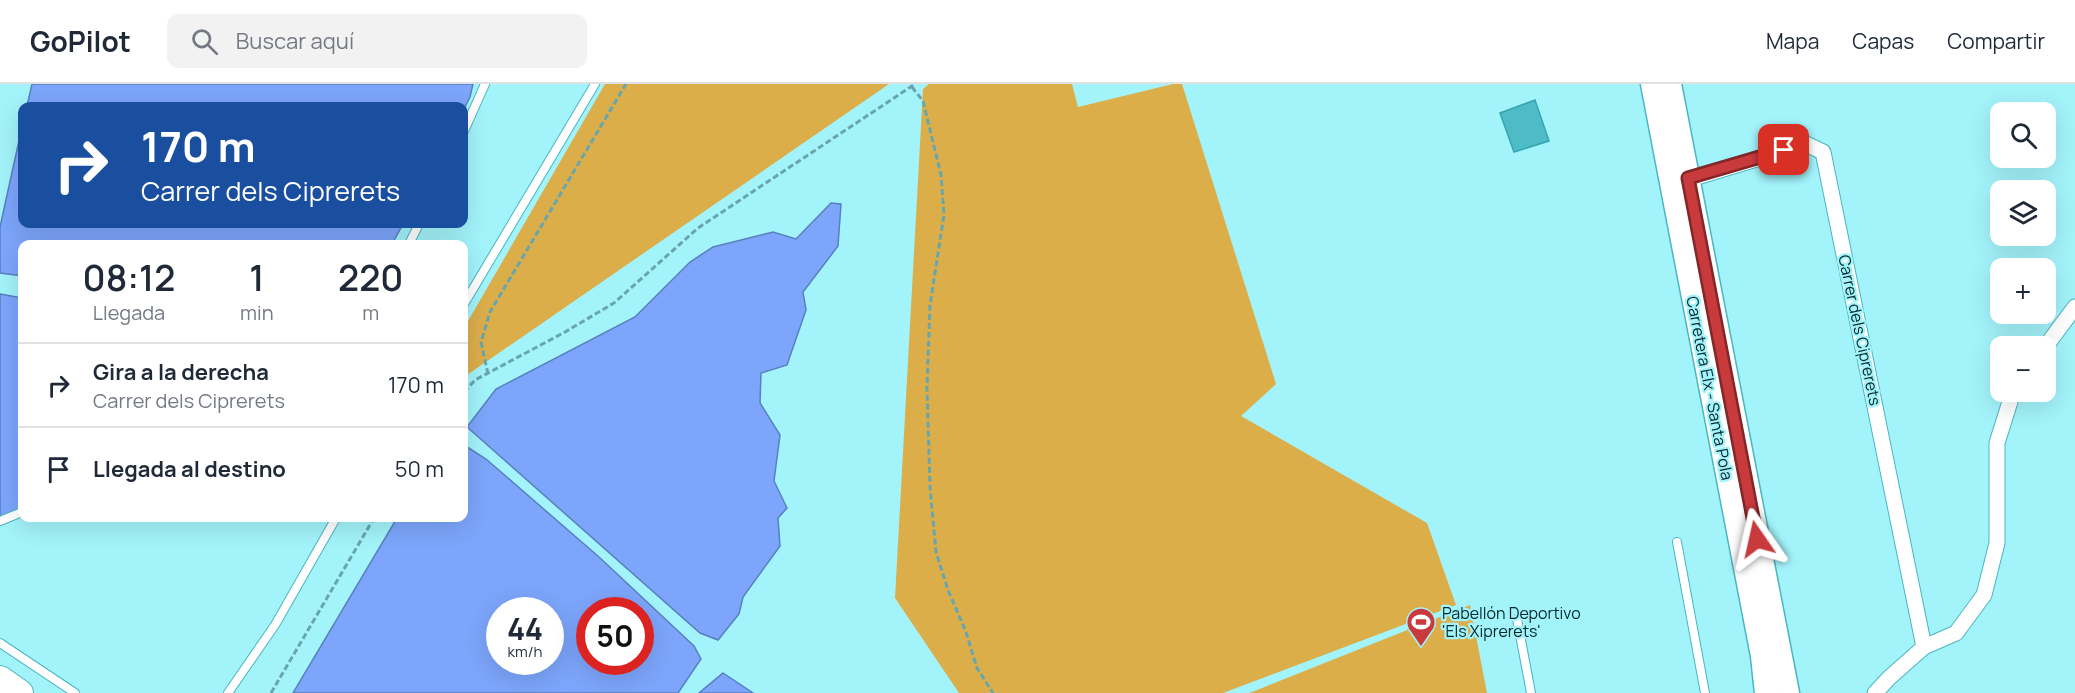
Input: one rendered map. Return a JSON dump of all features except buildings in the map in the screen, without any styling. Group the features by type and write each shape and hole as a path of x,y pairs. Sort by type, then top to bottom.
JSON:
{"highway":[{"path":"0,679 20,693"}],"main road":[{"name":"Carretera Elx - Santa Pola","path":"1652,84 1762,656 1766,693"},
{"name":"Carretera Elx - Santa Pola","path":"1670,84 1788,693"}],"street":[{"name":"Carrer dels Ciprerets","path":"1688,178 1806,144 1823,152 1924,647"},
{"path":"2053,336 2075,307"},
{"path":"1875,693 1924,647 1956,633 1984,595 1997,543 1997,443 2010,402"}],"lane":[{"path":"468,122 485,84"},
{"path":"468,296 595,84"},
{"path":"0,521 18,514"},
{"path":"228,693 275,625 334,522"},
{"path":"1677,542 1705,693"},
{"path":"1517,619 1532,693"},
{"path":"0,643 75,693"}],"path":[{"path":"488,374 481,342 490,312 626,84"},
{"path":"468,388 475,380 566,332 614,303 698,228 913,85 923,101 941,175 944,214 930,305 927,388 930,487 936,552 977,668 993,693"},
{"path":"271,693 372,522"}],"shaded area":[{"path":"605,84 889,84 468,374 468,321"},
{"path":"929,84 1072,84 1078,107 1173,84 1182,84 1276,384 1241,416 1427,523 1456,605 1223,693 959,693 895,598 923,89"},
{"name":"Pabellón Deportivo 'Els Xiprerets'","path":"1470,605 1487,693 1249,693 1257,690"}],"water":[{"path":"32,84 473,84 468,102 28,102"},
{"path":"18,145 18,228 401,228 394,240 18,240 18,275 0,273 0,227"},
{"path":"831,203 841,204 838,246 803,292 806,310 787,365 761,373 760,403 780,435 774,481 787,508 778,518 780,546 743,597 739,614 718,640 700,633 468,426 496,389 635,317 690,262 713,247 773,232 796,239"},
{"path":"0,294 18,297 18,516 0,522"},
{"path":"468,448 486,459 642,597 576,597 576,675 654,675 654,609 694,646 701,659 678,693 293,693 395,522 468,522"},
{"path":"723,673 753,693 699,693"}],"place":[{"name":"Pabellón Deportivo 'Els Xiprerets'","path":"1421,648"}],"route":[{"path":"1757,539 1688,178 1784,150"}]}
